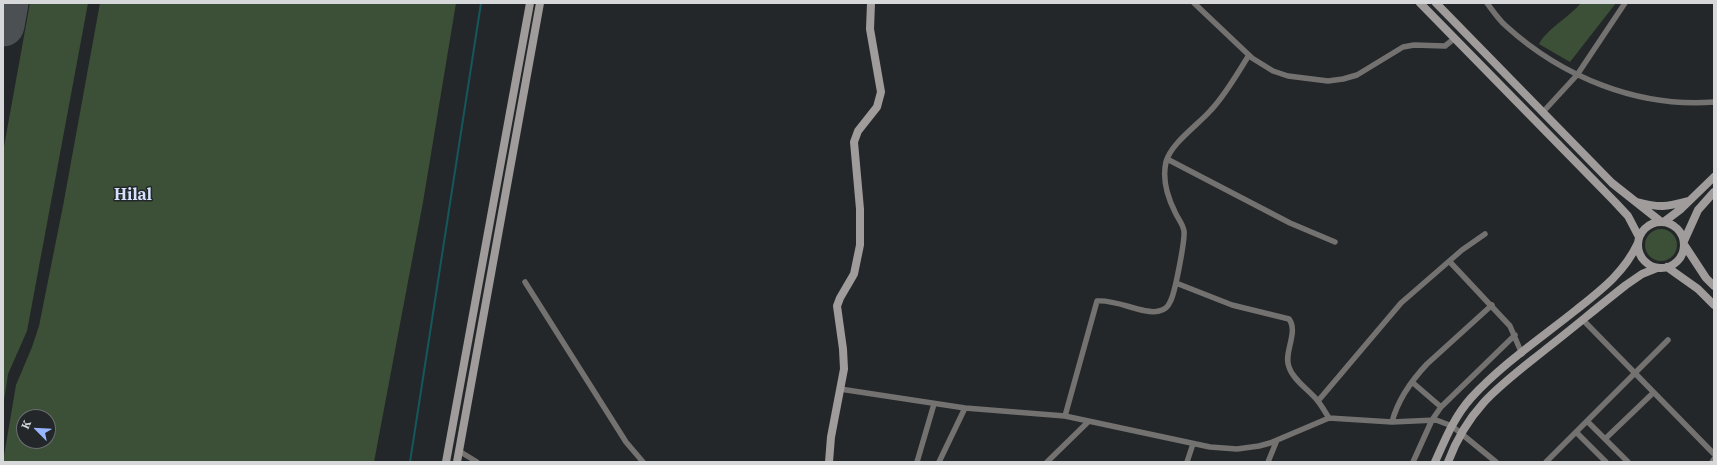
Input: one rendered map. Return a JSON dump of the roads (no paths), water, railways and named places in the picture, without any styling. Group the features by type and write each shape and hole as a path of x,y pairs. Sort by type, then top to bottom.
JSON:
{"street":[{"path":"446,462 530,3"},
{"path":"457,462 540,3"},
{"path":"828,462 844,359 837,306 840,298 852,280 856,268 860,234 860,209 854,142 858,131 877,107 882,92 870,29 872,3"},
{"path":"1194,3 1248,55 1267,68 1288,76 1336,80 1357,75 1398,49 1414,45 1445,46 1455,38"},
{"path":"1420,3 1628,216 1638,240 1639,253 1644,261 1657,268"},
{"path":"1436,3 1612,183 1635,202 1663,221 1678,228 1684,244 1706,278 1714,286"},
{"path":"1487,3 1506,26 1544,55 1577,75 1601,86 1640,96 1677,102 1714,102"},
{"path":"1543,112 1577,75 1625,3"},
{"path":"1065,416 1097,301 1115,302 1137,308 1160,311 1170,304 1176,283 1184,235 1182,226 1171,204 1167,191 1165,170 1167,158 1173,149 1218,102 1248,55"},
{"path":"1167,158 1290,223 1335,242"},
{"path":"1435,462 1452,426 1472,398 1522,354 1610,282 1626,264 1646,226 1663,221 1691,200 1714,177"},
{"path":"1448,462 1461,433 1474,412 1492,393 1626,284 1642,274 1657,268 1667,267 1679,260 1698,210 1714,192"},
{"path":"1635,202 1652,206 1667,207 1691,200"},
{"path":"1318,400 1401,303 1470,244 1485,234"},
{"path":"1450,262 1510,326 1522,354"},
{"path":"1667,267 1698,289 1714,305"},
{"path":"525,282 626,442 643,462"},
{"path":"1176,283 1232,305 1289,319 1292,329 1288,367 1318,400 1329,418"},
{"path":"1392,422 1399,402 1412,382 1427,364 1492,306"},
{"path":"1583,320 1714,454"},
{"path":"1413,462 1432,420 1441,407 1515,335"},
{"path":"1546,462 1668,340"},
{"path":"1412,382 1441,407"},
{"path":"840,389 965,408 1065,416 1219,449 1237,449 1259,446 1329,418 1392,422 1432,420 1440,421 1452,426 1496,462"},
{"path":"1605,439 1653,393"},
{"path":"917,462 934,404"},
{"path":"939,462 965,408"},
{"path":"1587,421 1628,462"},
{"path":"1047,462 1088,422"},
{"path":"1576,432 1606,462"},
{"path":"1268,462 1277,440"},
{"path":"1187,462 1193,444"},
{"path":"459,451 477,462"}],"waterway":[{"path":"410,462 481,3"}],"district":[{"name":"Hilal","path":"133,195"}]}
